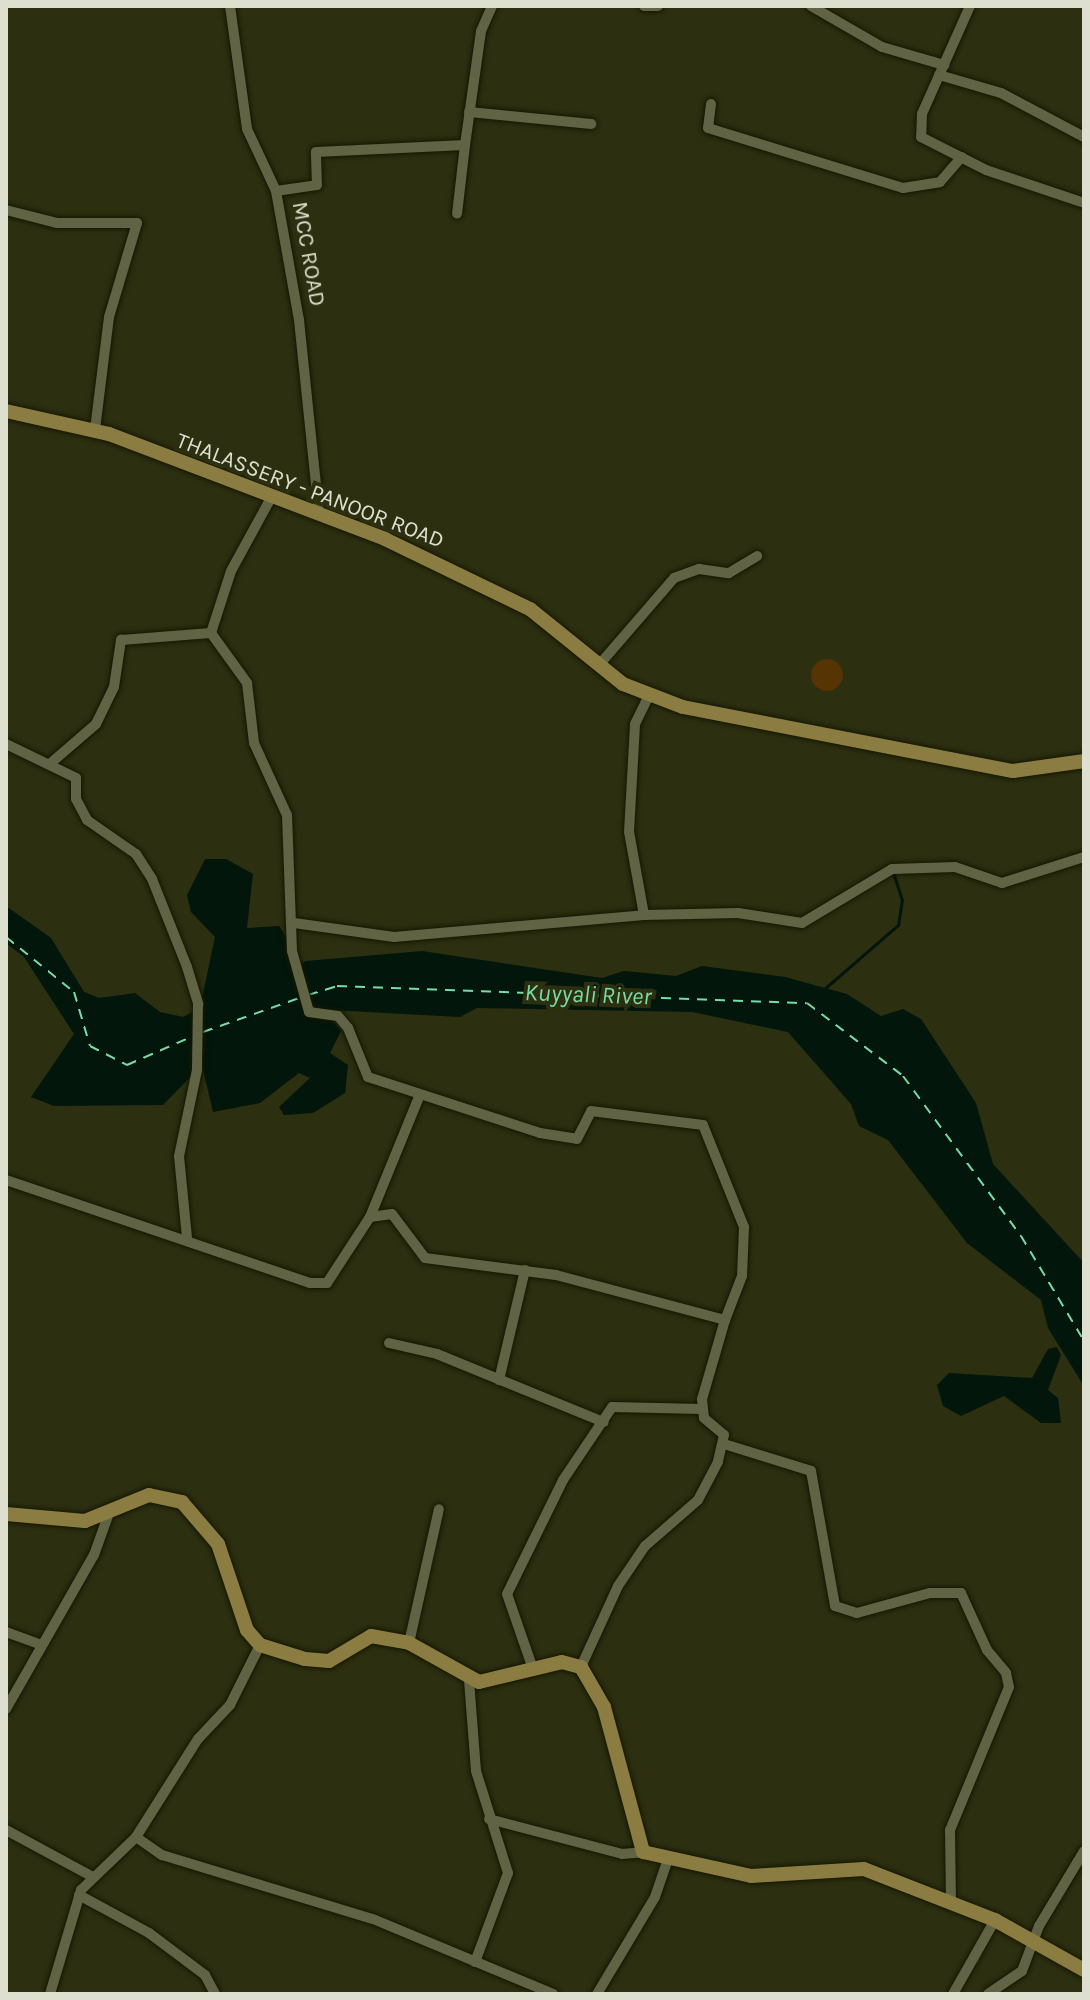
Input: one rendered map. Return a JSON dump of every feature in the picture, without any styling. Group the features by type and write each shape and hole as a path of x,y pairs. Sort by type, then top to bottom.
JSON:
{"main road":[{"name":"THALASSERY - PANOOR ROAD","path":"6,411 95,430 319,515 505,595 556,626 599,665 649,695 792,733 1013,771 1084,761"},
{"path":"6,1514 85,1521 149,1495 182,1502 218,1544 235,1603 260,1645 329,1661 358,1638 409,1643 469,1680 533,1669 581,1667 604,1707 643,1852 751,1876 864,1869 995,1920 1084,1970"}],"street":[{"name":"MCC ROAD","path":"230,6 247,129 276,191 311,407 319,515"},
{"path":"457,214 469,112 492,6"},
{"path":"644,6 658,6"},
{"path":"811,6 882,47 1001,93 1084,137"},
{"path":"970,6 918,130 962,157 1084,203"},
{"path":"711,104 708,128 903,188 940,182 962,157"},
{"path":"469,112 591,124"},
{"path":"276,191 317,185 316,152 465,145"},
{"path":"6,210 57,223 137,223 109,317 95,430"},
{"path":"211,633 231,571 271,498"},
{"path":"599,665 674,578 699,569 738,571 757,556"},
{"path":"52,762 96,724 114,687 121,640 211,633"},
{"path":"211,633 247,683 254,743 287,815 294,961 309,1012 338,1016 348,1028 368,1077 419,1097 577,1139 591,1111 703,1125 744,1227 742,1276 725,1320 702,1409 724,1444 811,1471 835,1606 857,1613 930,1593 961,1593 987,1650 1006,1673 1009,1687 950,1830 951,1903"},
{"path":"644,915 629,832 635,724 649,695"},
{"path":"6,744 52,762 76,778 76,799 87,820 136,854 152,879 198,1004 197,1070 179,1156 187,1237"},
{"path":"294,923 394,937 644,915 738,913 802,923 892,869 955,867 1002,883 1084,857"},
{"path":"6,1180 187,1237 319,1284 333,1275 370,1217 419,1097"},
{"path":"370,1217 399,1219 425,1258 525,1270 674,1302 725,1320"},
{"path":"499,1380 525,1270"},
{"path":"389,1343 499,1380 604,1422"},
{"path":"533,1669 507,1594 563,1480 612,1407 625,1404 702,1409"},
{"path":"581,1667 618,1586 645,1546 698,1500 724,1444"},
{"path":"409,1643 439,1509"},
{"path":"6,1709 94,1555 109,1513"},
{"path":"6,1632 41,1645"},
{"path":"50,1994 79,1895 91,1876 136,1837 190,1750 230,1705 260,1645"},
{"path":"469,1680 468,1725 489,1819 508,1873 475,1962"},
{"path":"489,1819 622,1854 643,1852"},
{"path":"6,1830 91,1876"},
{"path":"136,1837 162,1855 373,1919 553,1994"},
{"path":"988,1994 1022,1971 1037,1942 1039,1926 1084,1851"},
{"path":"597,1994 655,1897 668,1859"},
{"path":"79,1895 149,1933 205,1975 215,1994"},
{"path":"953,1994 995,1920"}],"shaded area":[{"path":"827,659 838,664 843,675 838,686 827,691 816,686 811,675 816,664"}],"water":[{"path":"205,859 226,859 253,874 247,928 279,926 287,938 307,1016 333,1021 341,1031 330,1053 348,1065 345,1093 313,1113 284,1115 279,1107 310,1078 299,1073 260,1103 213,1112 202,1065 163,1105 54,1106 31,1097 74,1034 24,957 6,943 6,906 51,938 84,992 99,998 135,993 160,1012 183,1017 200,1008 215,937 191,912 187,895"},
{"name":"Kuyyali River","path":"422,951 602,978 624,971 676,976 702,966 785,977 847,994 881,1016 903,1009 921,1019 976,1103 993,1164 1084,1263 1084,1386 1048,1328 1041,1300 967,1243 888,1140 859,1126 851,1104 788,1032 692,1012 477,1008 460,1017 312,1009 299,965 306,961"},
{"path":"1057,1347 1061,1355 1048,1390 1058,1398 1061,1423 1041,1423 1004,1396 961,1416 943,1406 937,1385 949,1373 1032,1378 1048,1349"}],"waterway":[{"path":"824,989 898,925 902,900 893,872"}],"ferry route":[{"path":"6,937 74,992 90,1046 127,1065 193,1036"},
{"path":"308,995 337,986 807,1003 903,1076 1021,1236 1084,1341"},
{"path":"203,1032 302,997"}]}
